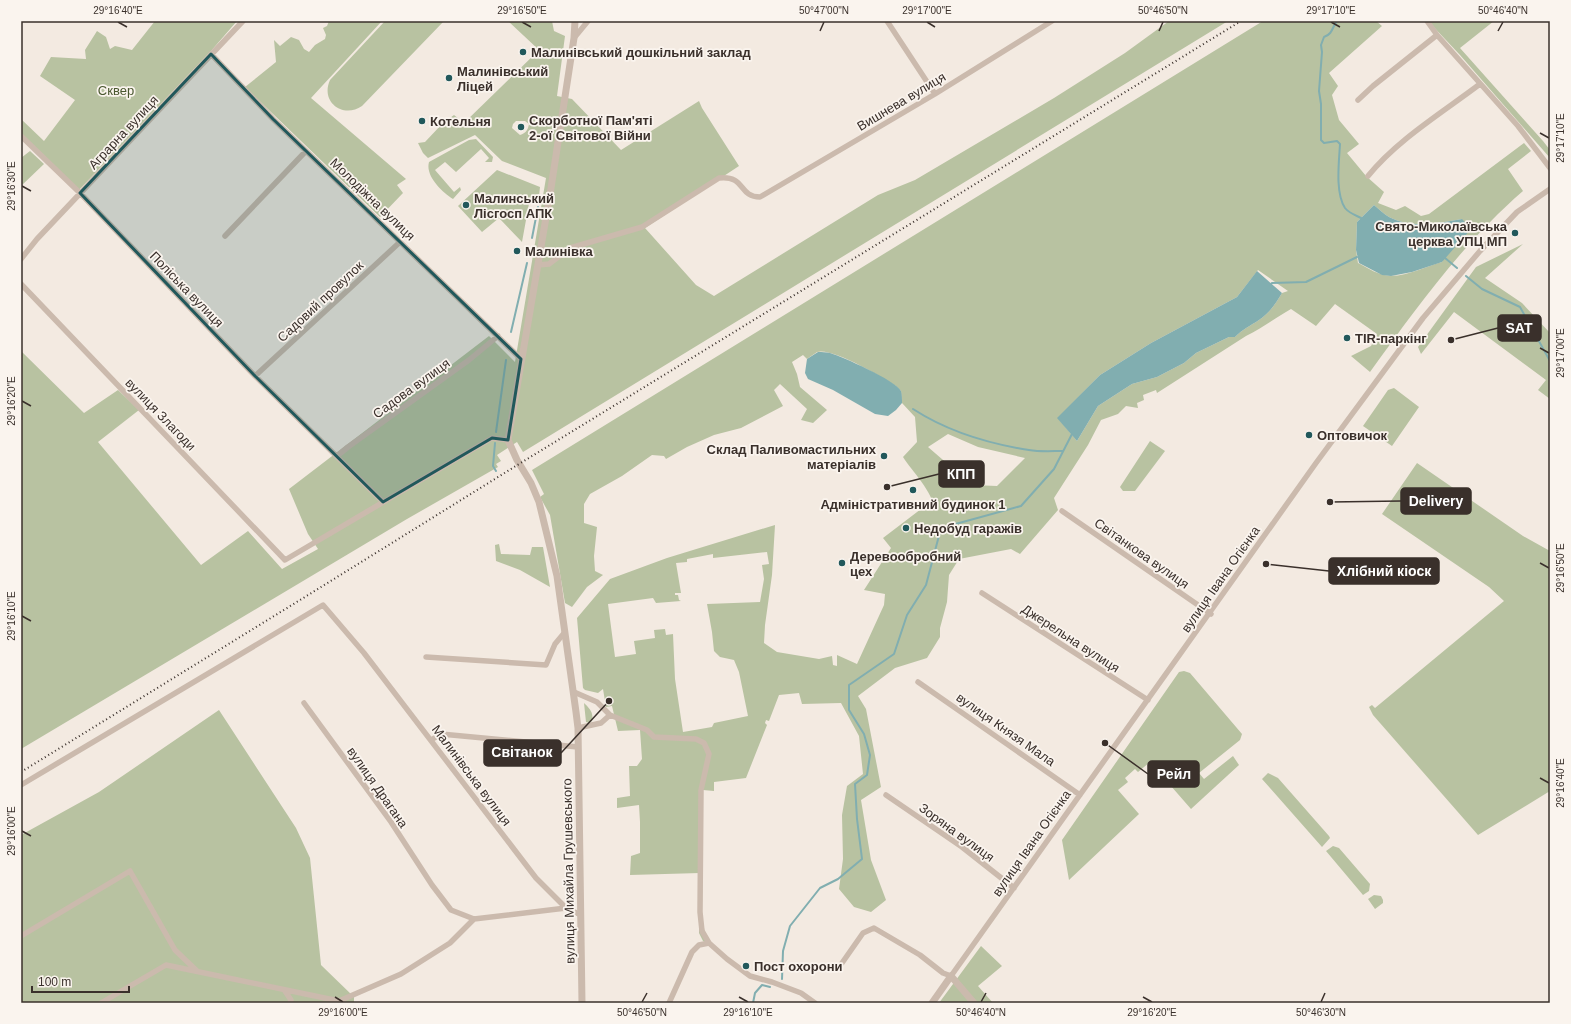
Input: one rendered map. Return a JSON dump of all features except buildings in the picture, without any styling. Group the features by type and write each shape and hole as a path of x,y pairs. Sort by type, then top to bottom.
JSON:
{"street":[{"name":"Аграрна вулиця","path":"21,259 37,239 242,21"},
{"path":"383,502 492,438 508,440 552,186 574,38 575,21"},
{"path":"574,38 588,21"},
{"path":"887,21 935,94"},
{"name":"Вишнева вулиця","path":"538,265 549,264 570,248 642,227 719,178 728,177 736,180 748,194 760,197 935,94 1052,21"},
{"path":"1427,21 1436,35 1518,126 1550,168"},
{"path":"1358,100 1436,35"},
{"name":"Молодіжна вулиця","path":"212,54 273,119 521,359"},
{"path":"1368,176 1380,162 1397,147 1480,84"},
{"name":"Поліська вулиця","path":"21,136 80,193 255,376 383,502"},
{"path":"225,236 306,151"},
{"name":"вулиця Івана Огієнка","path":"932,1003 1211,614 1316,463 1423,318 1480,251 1517,212 1550,189"},
{"name":"Садовий провулок","path":"255,376 400,242"},
{"name":"вулиця Злагоди","path":"21,284 285,560 383,502"},
{"name":"Садова вулиця","path":"337,456 469,360 498,336"},
{"name":"вулиця Михайла Грушевського","path":"508,440 517,460 531,483 539,502 557,576 574,692 578,728 582,1003"},
{"name":"Світанкова вулиця","path":"1062,511 1211,614"},
{"name":"Джерельна вулиця","path":"982,593 1148,700"},
{"name":"Малинівська вулиця","path":"21,785 323,605 364,653 536,878 566,908"},
{"path":"426,658 546,665 555,644 565,632"},
{"name":"вулиця Князя Мала","path":"918,682 1080,795"},
{"path":"574,692 597,702 610,715 647,730 654,737 696,739 704,743 709,754 702,790 700,912 702,931 709,942 727,959 750,976 772,982 801,993 815,1003"},
{"name":"вулиця Драгана","path":"304,702 391,822 432,885 451,910 474,919"},
{"path":"578,728 601,723 610,715"},
{"path":"431,740 442,734 578,747"},
{"name":"Зоряна вулиця","path":"886,795 962,847 1014,888"},
{"path":"21,936 130,871 175,950 197,971"},
{"path":"101,1003 166,965 285,991 339,1001 401,974 450,943 474,919 566,908 581,915"},
{"path":"842,963 863,933 874,928 920,955 943,973 951,976 974,1003"},
{"path":"669,1003 692,952 699,945 709,942"},
{"path":"285,991 291,1000 290,1003"}],"highlighted area":[{"path":"211,54 273,119 521,359 508,440 492,438 383,502 255,376 80,193"}],"green space":[{"name":"Сквер","path":"155,21 237,21 211,51 79,190 21,133 21,119 44,141 75,100 40,76 51,57 86,59 85,50 97,31 106,37 110,49 115,46 132,50"},
{"path":"329,21 382,21 311,98 406,179 397,185 403,193 380,217 245,87 276,62 274,40 280,46 291,37 299,40 304,49 309,52 315,45 325,39 326,35 323,28 327,26"},
{"path":"385,21 444,21 362,106 355,110 348,111 335,106 328,95 330,80"},
{"path":"508,21 552,21 554,31 565,36 557,96 572,99 621,150 699,101 739,166 645,228 696,285 714,296 878,195 915,180 1054,98 1125,53 1169,21 1228,21 523,452 517,442 497,455 501,461 496,464 498,467 407,519 21,749 21,351 84,413 118,390 139,410 98,442 201,565 248,531 282,569 318,549 308,534 289,489 489,336 515,362 546,178 502,161 475,135 428,158 423,153 418,143 425,142 442,124 454,115 464,123 539,50","holes":["516,121 525,121 529,124 528,128 520,135 512,128 513,124"]},
{"path":"1263,21 1376,21 1382,26 1329,73 1338,86 1332,95 1339,120 1359,144 1347,153 1366,176 1384,192 1378,203 1396,210 1405,206 1421,216 1429,214 1524,143 1531,151 1508,169 1523,191 1480,232 1461,254 1423,300 1370,372 1351,356 1371,346 1377,334 1335,304 1316,326 1291,309 1157,393 1156,390 1143,395 1144,400 1137,403 1138,408 1126,406 1118,414 1101,420 1088,445 1054,498 1058,510 1020,554 1011,549 959,559 949,575 947,602 940,628 940,637 927,658 895,668 858,696 866,709 881,787 861,800 871,860 886,900 871,912 854,907 839,889 843,859 842,815 847,786 863,774 859,736 841,703 802,704 799,693 779,695 769,721 766,720 765,723 767,725 746,778 714,782 714,791 703,790 702,916 705,934 713,948 703,941 699,933 700,873 630,875 631,856 640,853 639,805 617,808 617,798 630,796 629,766 637,766 642,759 640,730 618,731 612,706 606,707 603,689 598,693 585,690 583,688 577,618 610,579 667,558 775,525 772,575 764,643 777,652 819,659 832,656 833,665 837,666 837,655 857,664 884,605 885,594 864,590 891,548 883,538 921,509 934,510 931,497 927,490 903,457 917,442 915,417 902,403 901,391 896,386 869,370 845,358 824,352 817,352 807,359 803,355 792,362 800,387 827,410 813,423 801,420 807,409 780,384 774,390 783,406 741,428 714,435 687,447 666,459 664,456 652,455 622,476 590,494 584,504 584,523 597,527 594,556 595,571 603,575 587,587 572,607 565,603 550,515 540,497 544,494 532,470","holes":["1374,205 1389,217 1407,223 1425,224 1462,219 1442,262 1406,274 1391,276 1377,273 1358,263 1356,250 1357,222","1258,270 1288,291 1282,293 1270,311 1235,337 1229,337 1196,353 1184,363 1157,377 1132,384 1098,406 1077,441 1058,418 1100,375 1151,343 1237,297","948,434 978,447 1025,458 997,486 972,485 928,447","767,552 769,564 762,565 764,579 760,602 707,604 714,651 720,657 734,660 739,672 748,716 714,723 712,727 683,732 675,679 673,634 666,635 665,629 654,630 655,638 634,641 636,654 615,657 608,604 653,598 656,603 681,601 679,600 678,595 675,595 675,593 681,593 676,563 687,562 687,559 713,554 713,558"]},
{"path":"1428,21 1494,21 1460,48 1543,141 1550,150 1550,158 1460,55"},
{"path":"476,139 493,157 492,162 485,162 489,158 481,149 456,172 445,162 435,170 454,192 460,187 461,190 453,199 435,183 428,167 429,162 469,140"},
{"path":"30,151 44,164 21,186 21,158"},
{"path":"497,170 540,187 539,196 530,198 522,242 499,218 482,232 458,206"},
{"path":"1523,244 1485,278 1522,303 1550,333 1550,399 1538,390 1546,380 1454,312 1421,354 1418,347 1476,267"},
{"path":"1394,388 1419,407 1392,446 1363,426 1388,390"},
{"path":"1150,441 1165,451 1135,491 1123,491 1120,487"},
{"path":"1417,463 1523,536 1550,551 1550,791 1478,835 1373,715 1369,707 1372,705 1375,708 1504,601 1489,587 1382,514"},
{"path":"499,544 501,554 530,555 532,547 543,547 550,587 520,570 496,561 495,545"},
{"path":"1184,671 1190,673 1242,734 1240,740 1199,773 1204,779 1233,756 1239,765 1191,809 1150,762 1138,772 1135,769 1125,778 1128,782 1118,790 1139,814 1069,880 1062,840 1179,672"},
{"path":"584,703 591,710 592,721 589,723 586,722"},
{"path":"219,710 296,828 310,858 321,965 354,997 354,1003 21,1003 21,835 99,792"},
{"path":"1268,773 1278,778 1329,836 1330,838 1322,847 1262,779"},
{"path":"1333,846 1339,848 1370,884 1369,891 1363,895 1326,851"},
{"path":"1374,895 1381,896 1383,900 1383,903 1375,909 1368,899"},
{"path":"981,946 1002,966 978,986 993,1003 939,1003"}],"water":[{"path":"1374,205 1389,217 1398,221 1425,224 1462,219 1471,229 1442,262 1412,272 1391,276 1382,275 1359,263 1356,250 1357,222"},
{"path":"1257,271 1282,293 1272,308 1263,317 1235,337 1229,337 1196,353 1184,363 1157,377 1132,384 1098,406 1077,441 1057,418 1100,375 1151,343 1237,297"},
{"path":"818,352 837,355 868,369 889,381 897,386 901,391 902,403 888,416 875,414 833,390 808,379 805,373 807,359"}],"waterway":[{"path":"1337,21 1331,32 1324,37 1321,45 1322,52 1319,91 1321,104 1321,140 1324,143 1337,141 1340,144 1338,177 1342,202 1348,211 1361,218"},
{"path":"532,238 538,207"},
{"path":"1270,285 1272,283 1306,282 1357,257"},
{"path":"1445,258 1457,268"},
{"path":"511,332 527,263"},
{"path":"1466,276 1482,289 1520,307 1550,361"},
{"path":"496,432 506,360"},
{"path":"913,409 940,424 969,436 1033,451 1063,451"},
{"path":"782,979 783,951 790,926 820,888 838,879 862,859 857,819 855,784 867,775 870,755 864,734 849,710 849,685 894,654 907,615 926,585 941,528 1021,506 1054,469 1072,434"},
{"path":"495,443 493,466 496,471"},
{"path":"753,1003 755,993 762,985 770,987"}],"railway":[{"path":"21,772 519,464 1241,21"}],"place":[{"name":"Малинівський дошкільний заклад","path":"523,52"},
{"name":"Малинівський Ліцей","path":"449,78"},
{"name":"Котельня","path":"422,121"},
{"name":"Скорботної Пам'яті 2-ої Світової Війни","path":"521,127"},
{"name":"Малинський Лісгосп АПК","path":"466,205"},
{"name":"Свято-Миколаївська церква УПЦ МП","path":"1515,233"},
{"name":"Малинівка","path":"517,251"},
{"name":"TIR-паркінг","path":"1347,338"},
{"name":"SAT","path":"1451,340"},
{"name":"Оптовичок","path":"1309,435"},
{"name":"Склад Паливомастильних матеріалів","path":"884,456"},
{"name":"КПП","path":"887,487"},
{"name":"Адміністративний будинок 1","path":"913,490"},
{"name":"Delivery","path":"1330,502"},
{"name":"Недобуд гаражів","path":"906,528"},
{"name":"Деревообробний цех","path":"842,563"},
{"name":"Хлібний кіоск","path":"1266,564"},
{"name":"Світанок","path":"609,701"},
{"name":"Рейл","path":"1105,743"},
{"name":"Пост охорони","path":"746,966"}]}
